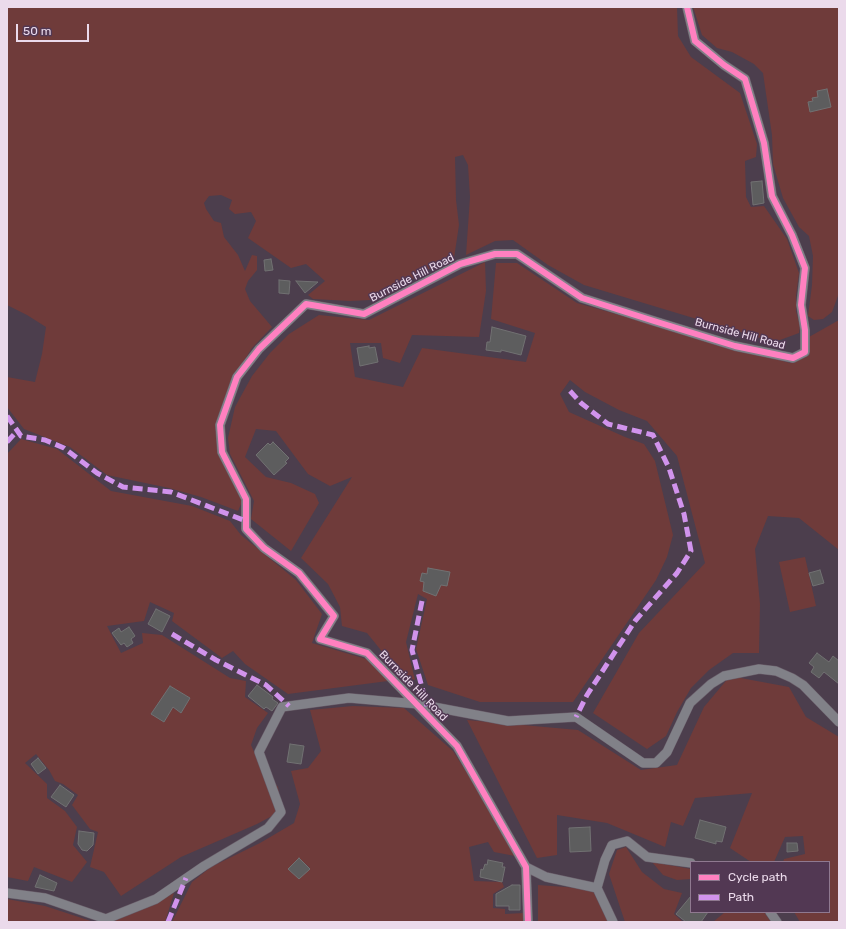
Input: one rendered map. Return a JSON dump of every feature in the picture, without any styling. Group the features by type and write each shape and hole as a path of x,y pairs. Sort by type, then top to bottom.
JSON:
{"street":[{"name":"Burnside Hill Road","path":"526,867 457,746 418,704 366,653 320,639 334,616 299,573 264,548 246,529 246,499 222,452 220,425 237,377 259,349 306,304 364,314 384,305 460,264 495,254 517,254 582,298 654,321 735,346 793,358 805,352 805,330 801,305 805,268 792,235 772,196 764,143 745,78 724,65 695,41 687,7"},
{"path":"7,893 44,898 106,919 156,899 204,866 268,828 280,812 259,752 282,707 349,698 418,704 508,721 576,717 644,763 656,763 667,752 690,703 711,684 724,676 759,669 776,672 792,678 803,685 839,722"},
{"path":"613,922 597,888 605,860 612,844 627,841 647,857 690,863"},
{"path":"528,922 526,867 546,876 597,888"},
{"path":"771,913 777,922"}],"shaded area":[{"path":"7,7 677,7 678,36 691,57 740,93 757,144 756,157 745,161 746,197 751,207 764,206 787,239 799,273 796,311 800,326 799,333 780,340 763,339 584,285 548,265 513,240 495,241 466,255 470,197 468,165 463,155 455,157 456,200 459,225 454,258 429,269 382,298 370,300 350,301 313,299 308,295 325,281 306,264 291,268 248,238 256,221 251,212 235,214 229,209 232,200 221,195 209,196 204,203 206,209 214,221 221,223 224,237 238,255 245,271 252,255 257,256 257,270 248,281 245,289 250,301 272,327 252,348 234,376 217,425 242,496 241,504 238,511 201,497 169,488 107,475 70,447 24,429 7,407 7,377 35,382 42,354 46,327 7,305"},
{"path":"693,7 839,7 839,293 832,312 823,319 814,320 808,316 812,285 813,256 809,236 799,227 783,198 773,164 772,135 763,73 754,64 732,52 717,48 702,35"},
{"path":"485,262 486,291 479,337 412,335 400,363 383,358 381,343 350,343 355,377 403,387 422,348 526,362 535,333 491,319 496,263 517,263 577,303 790,363 806,357 809,337 839,320 839,550 799,518 768,516 755,549 760,604 759,653 733,653 709,670 691,688 677,712 666,736 647,749 593,713 639,633 705,563 677,456 647,421 619,410 585,392 570,380 560,394 569,412 644,444 655,461 673,535 667,557 656,580 573,702 480,702 428,685 416,649 427,599 418,594 406,642 415,680 401,675 367,633 342,626 340,607 328,584 301,558 352,477 330,486 308,474 276,431 256,429 245,457 266,477 291,483 315,494 319,503 291,551 251,519 254,501 230,454 228,438 235,407 252,376 270,353 289,334 319,315 369,320"},
{"path":"21,439 57,449 111,491 192,506 230,521 241,535 296,580 322,614 312,643 366,659 388,681 288,694 245,664 233,651 222,658 172,621 174,613 150,602 144,621 107,626 121,653 143,643 142,633 162,635 230,678 246,681 245,697 268,713 257,728 251,745 258,761 278,787 281,805 272,816 181,857 121,896 104,872 90,867 98,832 90,829 72,805 78,795 63,784 55,781 49,770 36,754 25,763 47,784 47,798 65,811 77,827 73,845 87,862 72,882 34,867 28,881 7,877 7,454","holes":["170,686 190,698 181,713 161,700","158,703 170,711 164,722 158,719 161,715 158,713 155,717 151,714"]},
{"path":"805,557 816,606 790,612 779,562"},
{"path":"730,676 789,687 806,717 839,737 839,922 800,922 795,913 830,913 830,861 783,861 784,859 805,854 803,836 785,837 774,861 750,861 730,848 752,793 695,798 683,826 671,822 665,847 607,823 557,815 557,855 537,858 467,720 578,730 641,770 677,765 704,707"},
{"path":"353,706 404,708 453,751 517,852 515,856 494,852 488,842 469,847 474,881 502,882 504,887 493,894 493,908 505,909 505,914 524,913 525,922 172,922 192,882 211,867 260,843 294,823 300,804 291,771 308,768 321,751 310,710","holes":["299,858 310,868 299,879 288,869"]},
{"path":"626,847 642,872 664,889 682,893 674,914 683,922 625,922 609,874 617,850"},
{"path":"652,862 690,869 690,879 677,880 663,875"},
{"path":"538,885 592,889 608,922 538,922"},
{"path":"174,893 165,922 112,922"},
{"path":"7,899 45,906 94,922 7,922"},
{"path":"724,913 765,913 771,922 713,922"}],"building":[{"path":"827,89 831,107 810,112 808,102 813,101 812,98 818,97 817,91"},
{"path":"762,181 764,203 753,205 751,182"},
{"path":"271,259 273,270 265,271 264,260"},
{"path":"279,280 290,281 289,294 279,293"},
{"path":"296,281 318,282 305,293"},
{"path":"492,327 526,336 521,355 501,350 501,352 486,350 487,342 490,342"},
{"path":"369,346 369,348 375,347 378,362 360,366 357,348"},
{"path":"273,442 289,458 285,462 287,463 274,475 256,455 268,443 270,445"},
{"path":"428,568 450,572 447,586 441,585 436,596 423,591 424,582 420,581 422,573 427,574"},
{"path":"820,570 824,583 813,586 809,573"},
{"path":"156,609 170,616 162,632 148,624"},
{"path":"129,627 135,636 131,639 133,643 127,647 124,643 121,645 112,633 119,628 121,632"},
{"path":"817,653 829,662 833,656 839,661 839,684 824,672 819,678 811,672 814,667 809,663"},
{"path":"257,685 273,697 272,699 278,703 272,711 266,707 264,709 248,696"},
{"path":"170,686 190,698 181,713 173,707 164,722 151,714"},
{"path":"290,744 304,746 301,764 287,762"},
{"path":"38,758 46,768 38,774 31,764"},
{"path":"60,785 74,795 66,807 51,797"},
{"path":"700,820 726,827 722,842 716,841 716,844 695,838"},
{"path":"590,827 591,851 570,852 569,828"},
{"path":"79,831 94,833 93,845 87,851 82,850 78,844"},
{"path":"787,843 797,843 798,851 787,852"},
{"path":"299,858 310,869 299,879 288,869"},
{"path":"488,860 503,863 502,867 505,867 502,882 480,877 481,869 483,870 485,864 487,865"},
{"path":"40,875 57,883 54,891 35,887"},
{"path":"512,885 520,885 520,910 509,910 509,906 496,906 496,894"},
{"path":"690,897 690,913 707,913 701,922 686,922 676,914"}],"marked path":[{"path":"570,391 581,403 608,424 653,435 669,468 684,514 691,551 677,573 635,621 587,695 576,717"},
{"path":"7,416 21,436 45,440 64,448 97,473 123,487 171,492 246,521"},
{"path":"7,442 17,431"},
{"path":"422,601 412,650 427,706"},
{"path":"172,634 216,660 266,685 289,706"},
{"path":"168,922 186,878"}],"cycle path":[{"path":"528,922 526,867 457,746 367,653 320,639 334,616 299,573 264,548 246,529 246,499 222,452 220,425 237,377 259,349 306,304 364,314 460,264 495,254 517,254 582,298 654,321 735,346 793,358 805,352 805,330 801,305 805,268 792,235 772,196 764,143 745,79 724,65 695,41 687,7"}]}
